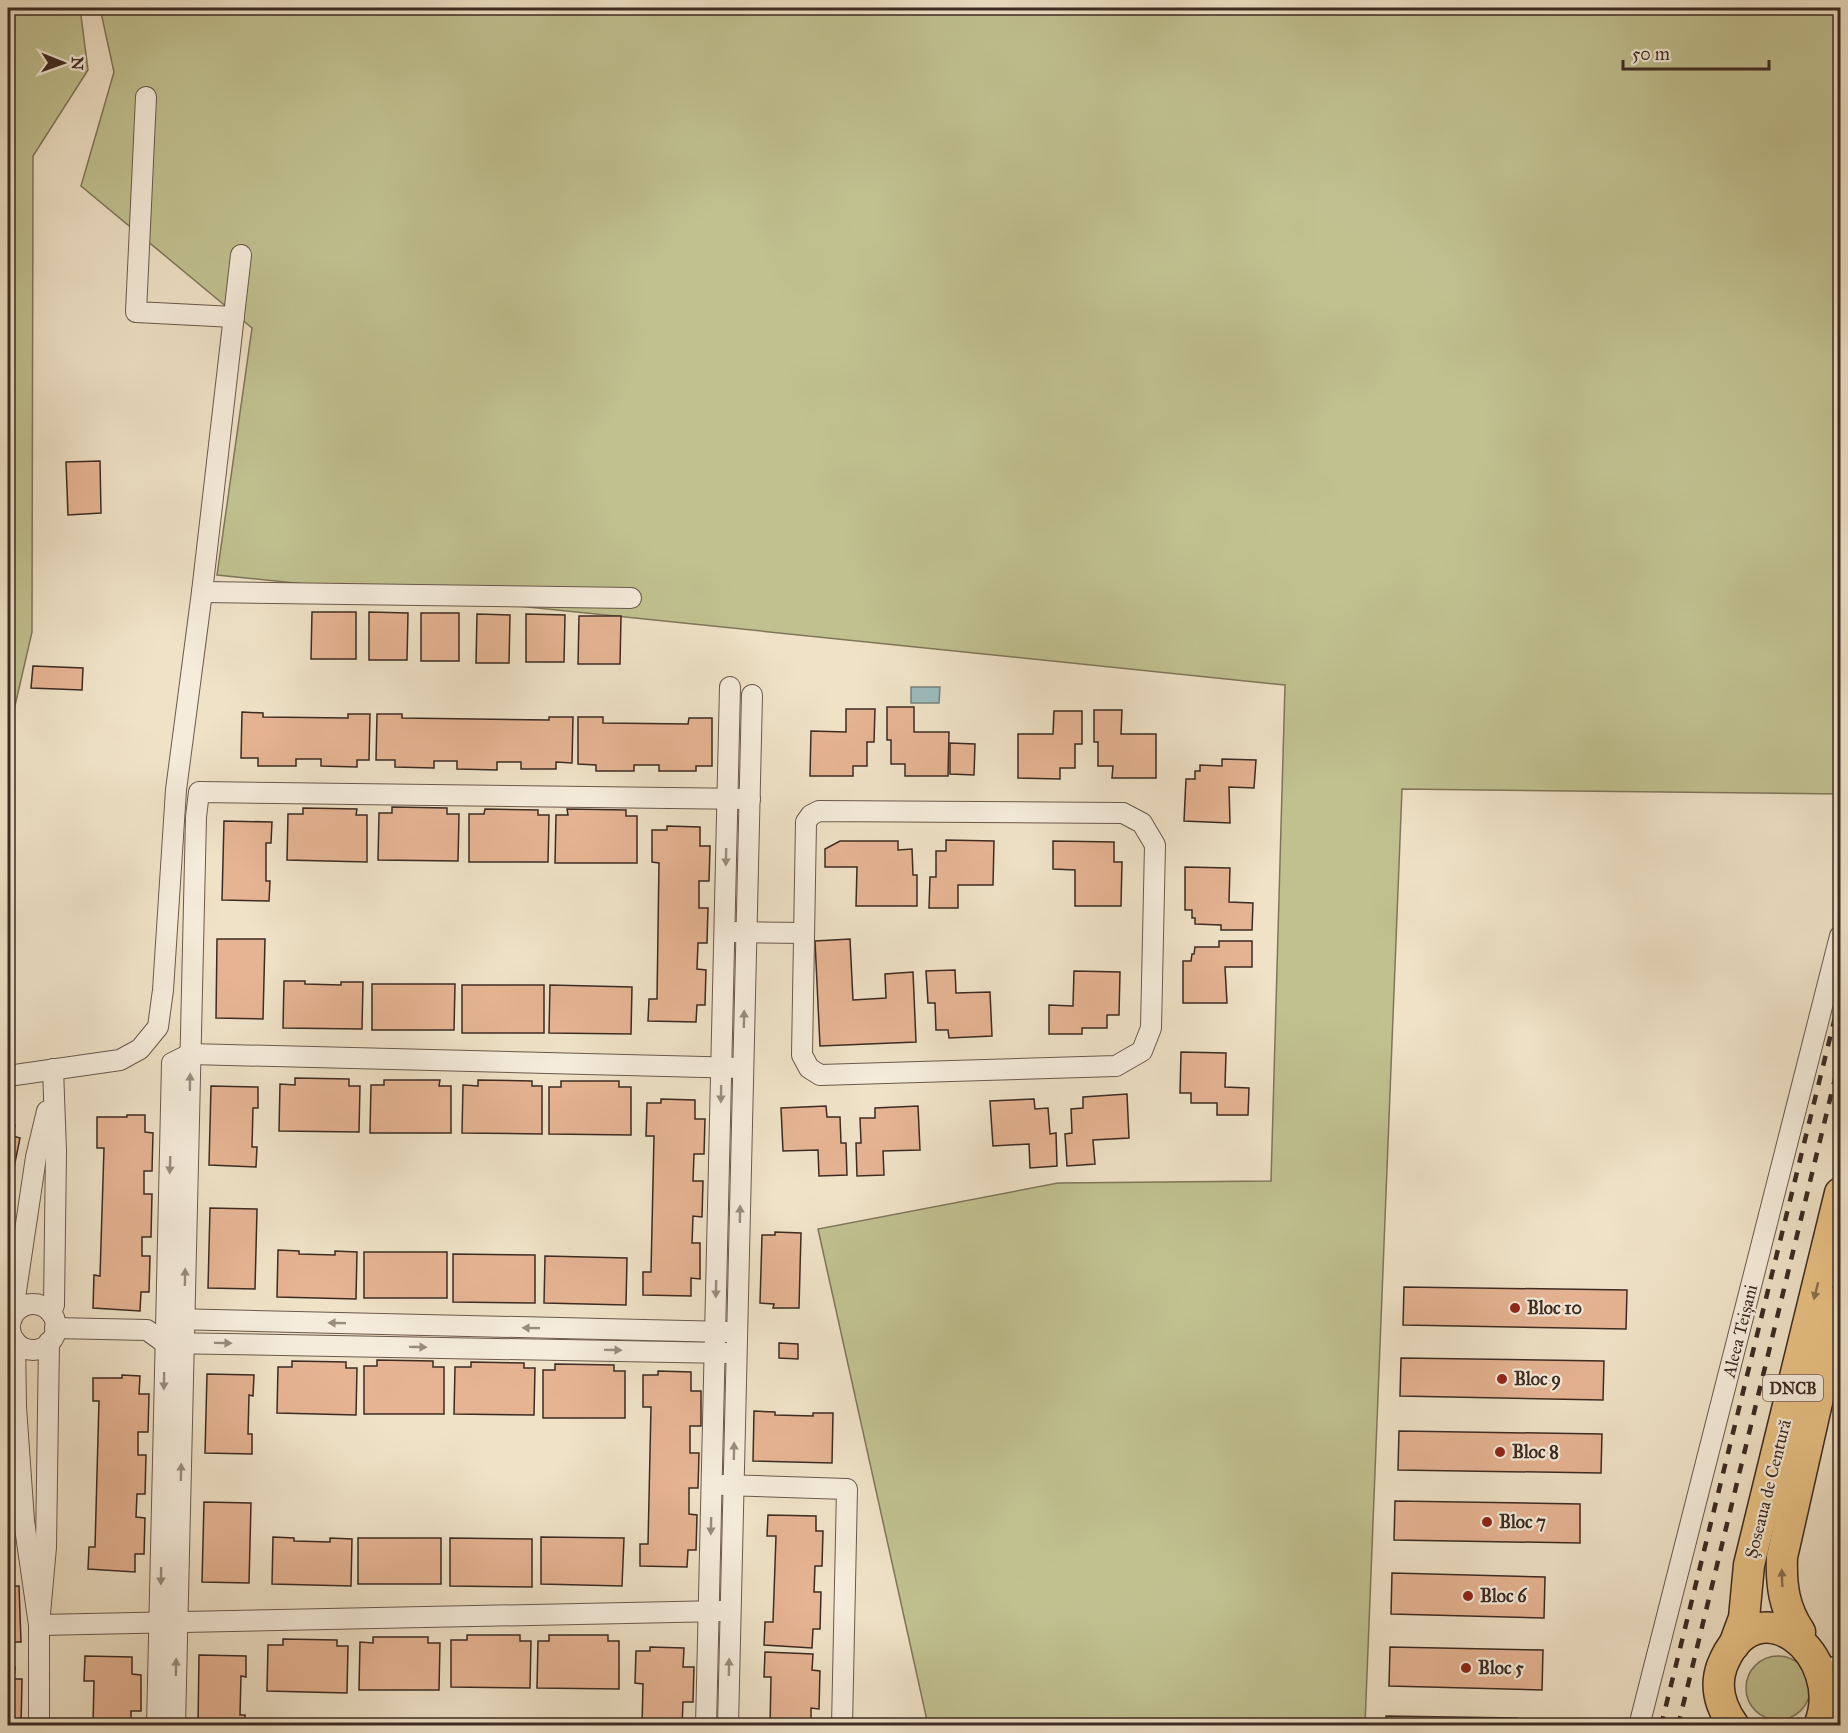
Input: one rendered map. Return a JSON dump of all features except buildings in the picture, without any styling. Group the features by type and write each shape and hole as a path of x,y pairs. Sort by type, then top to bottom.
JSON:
{"main road":[{"name":"Șoseaua de Centură","path":"1734,1646 1744,1618 1749,1565 1840,1193"},
{"name":"Șoseaua de Centură","path":"1800,1632 1784,1600 1781,1579 1782,1557 1840,1301"},
{"name":"DNCB","path":"1727,1721 1718,1685 1720,1671 1726,1657 1745,1636 1758,1630 1786,1628 1800,1632 1815,1641 1826,1655 1837,1676 1833,1703 1826,1718 1819,1725"}],"street":[{"path":"146,97 136,312 234,317"},
{"path":"8,1076 54,1076 120,1060 140,1049 158,1027 176,790 202,592 241,255"},
{"path":"202,592 631,598"},
{"path":"706,1725 730,687"},
{"path":"728,1725 752,695"},
{"path":"175,1725 169,1622 175,1319 190,1054 196,817 199,792 750,799"},
{"path":"819,810 1123,813 1142,823 1155,845 1151,1028 1142,1051 1116,1066 820,1075 809,1068 802,1055 804,933 806,822 811,814 819,810"},
{"path":"724,932 804,933"},
{"name":"Aleea Teișani","path":"1639,1725 1840,936"},
{"path":"190,1054 743,1068"},
{"path":"39,1625 24,1521 16,1407 15,1341 10,1326 36,1157 54,1076"},
{"path":"39,1725 39,1625 46,1547 54,1305 54,1076"},
{"path":"12,1318 16,1311 30,1304 45,1308 52,1328"},
{"path":"52,1328 147,1330 175,1319 715,1342 736,1353"},
{"path":"15,1341 28,1349 36,1349 52,1328"},
{"path":"147,1330 175,1343 715,1342 737,1333"},
{"path":"712,1484 847,1489 842,1725"},
{"path":"39,1625 730,1611"},
{"path":"157,1725 169,1622"}],"green space":[{"path":"8,8 80,8 88,70 33,156 32,632 8,736"},
{"path":"100,8 1840,8 1840,794 1402,789 1365,1725 928,1725 818,1229 1058,1183 1271,1181 1285,685 217,575 252,328 81,186 114,72"},
{"path":"1778,1656 1796,1662 1804,1670 1810,1688 1804,1706 1796,1714 1778,1720 1760,1714 1752,1706 1746,1688 1752,1670 1760,1662"}],"water":[{"path":"911,687 940,687 939,703 911,703"}],"railway":[{"path":"1661,1726 1840,997"},
{"path":"1678,1726 1840,1058"}],"place":[{"name":"Bloc 10","path":"1515,1308"},
{"name":"Bloc 9","path":"1502,1379"},
{"name":"Bloc 8","path":"1500,1452"},
{"name":"Bloc 7","path":"1487,1522"},
{"name":"Bloc 6","path":"1468,1596"},
{"name":"Bloc 5","path":"1466,1668"}]}
